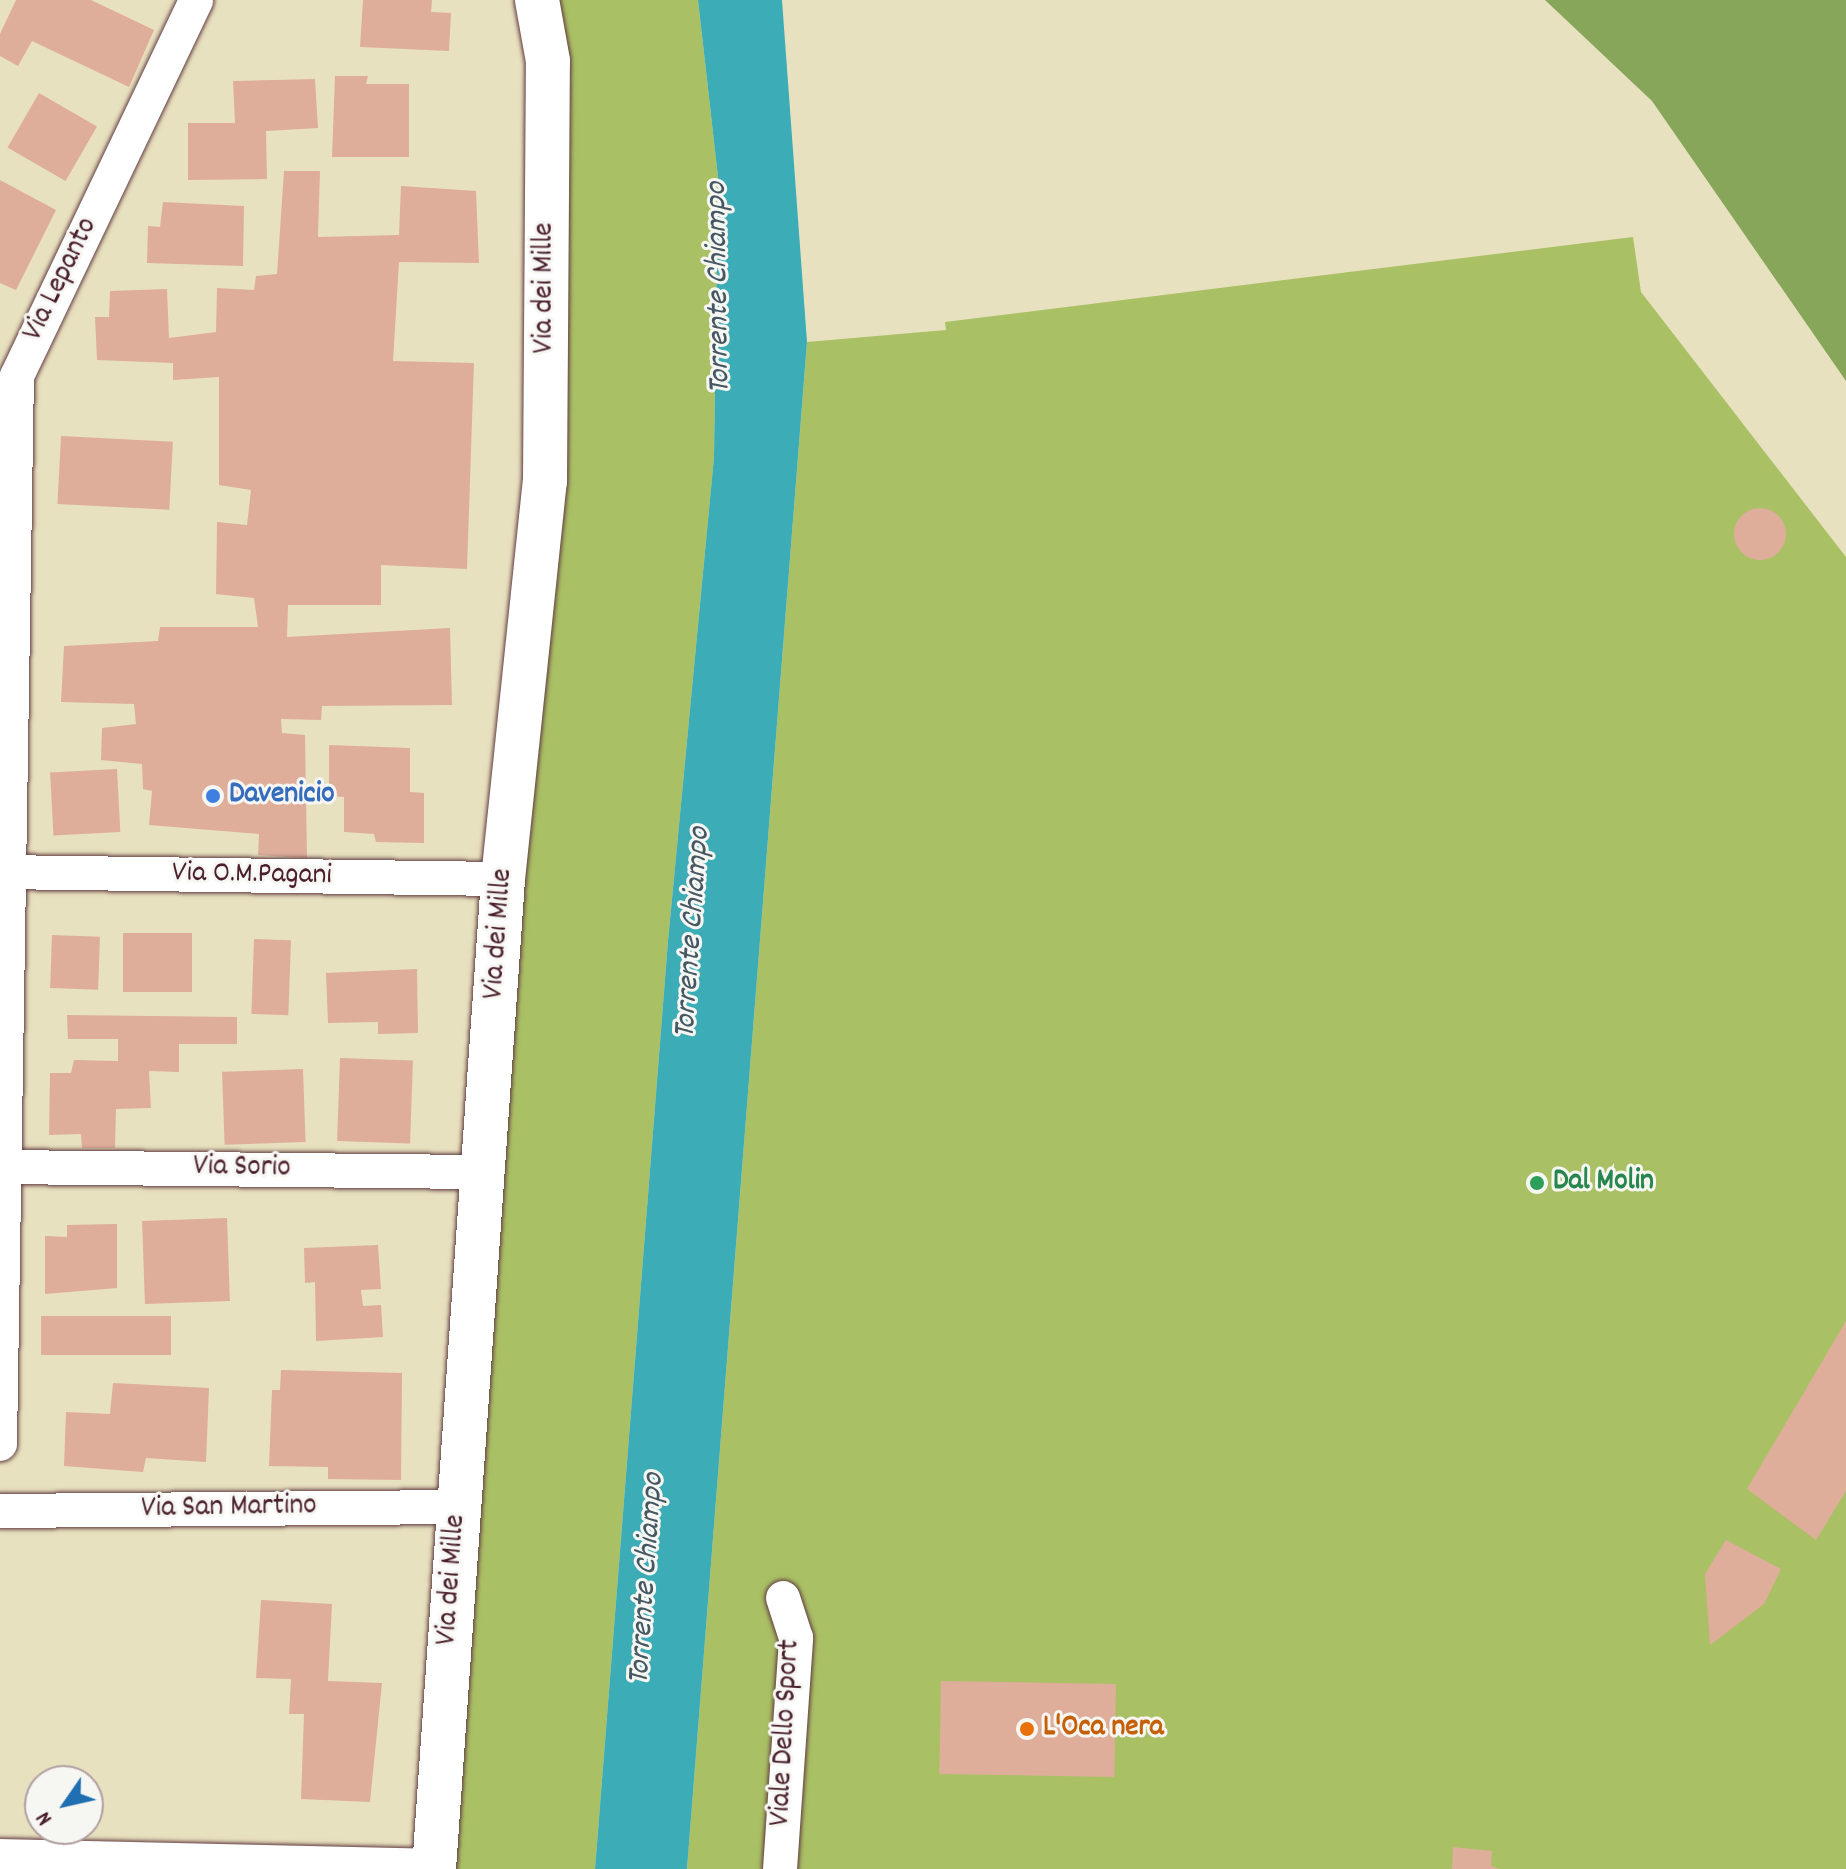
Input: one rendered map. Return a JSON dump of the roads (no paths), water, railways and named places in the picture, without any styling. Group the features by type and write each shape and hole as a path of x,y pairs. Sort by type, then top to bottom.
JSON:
{"main road":[{"name":"Via dei Mille","path":"434,1868 503,879 545,481 548,61 537,0"}],"street":[{"name":"Via Lepanto","path":"0,1444 6,872 17,376 196,0"},
{"name":"Via O.M.Pagani","path":"6,872 503,879"},
{"name":"Via Sorio","path":"4,1167 484,1172"},
{"name":"Via San Martino","path":"0,1511 458,1507"},
{"name":"Viale Dello Sport","path":"780,1869 796,1638 783,1598"},
{"path":"0,1856 434,1868"}],"water":[{"name":"Torrente Chiampo","path":"698,0 782,0 807,342 687,1869 595,1869 668,941 714,457 718,177"}],"place":[{"name":"Davenicio","path":"213,796"},
{"name":"Dal Molin","path":"1537,1183"},
{"name":"L'Oca nera","path":"1027,1729"}]}
